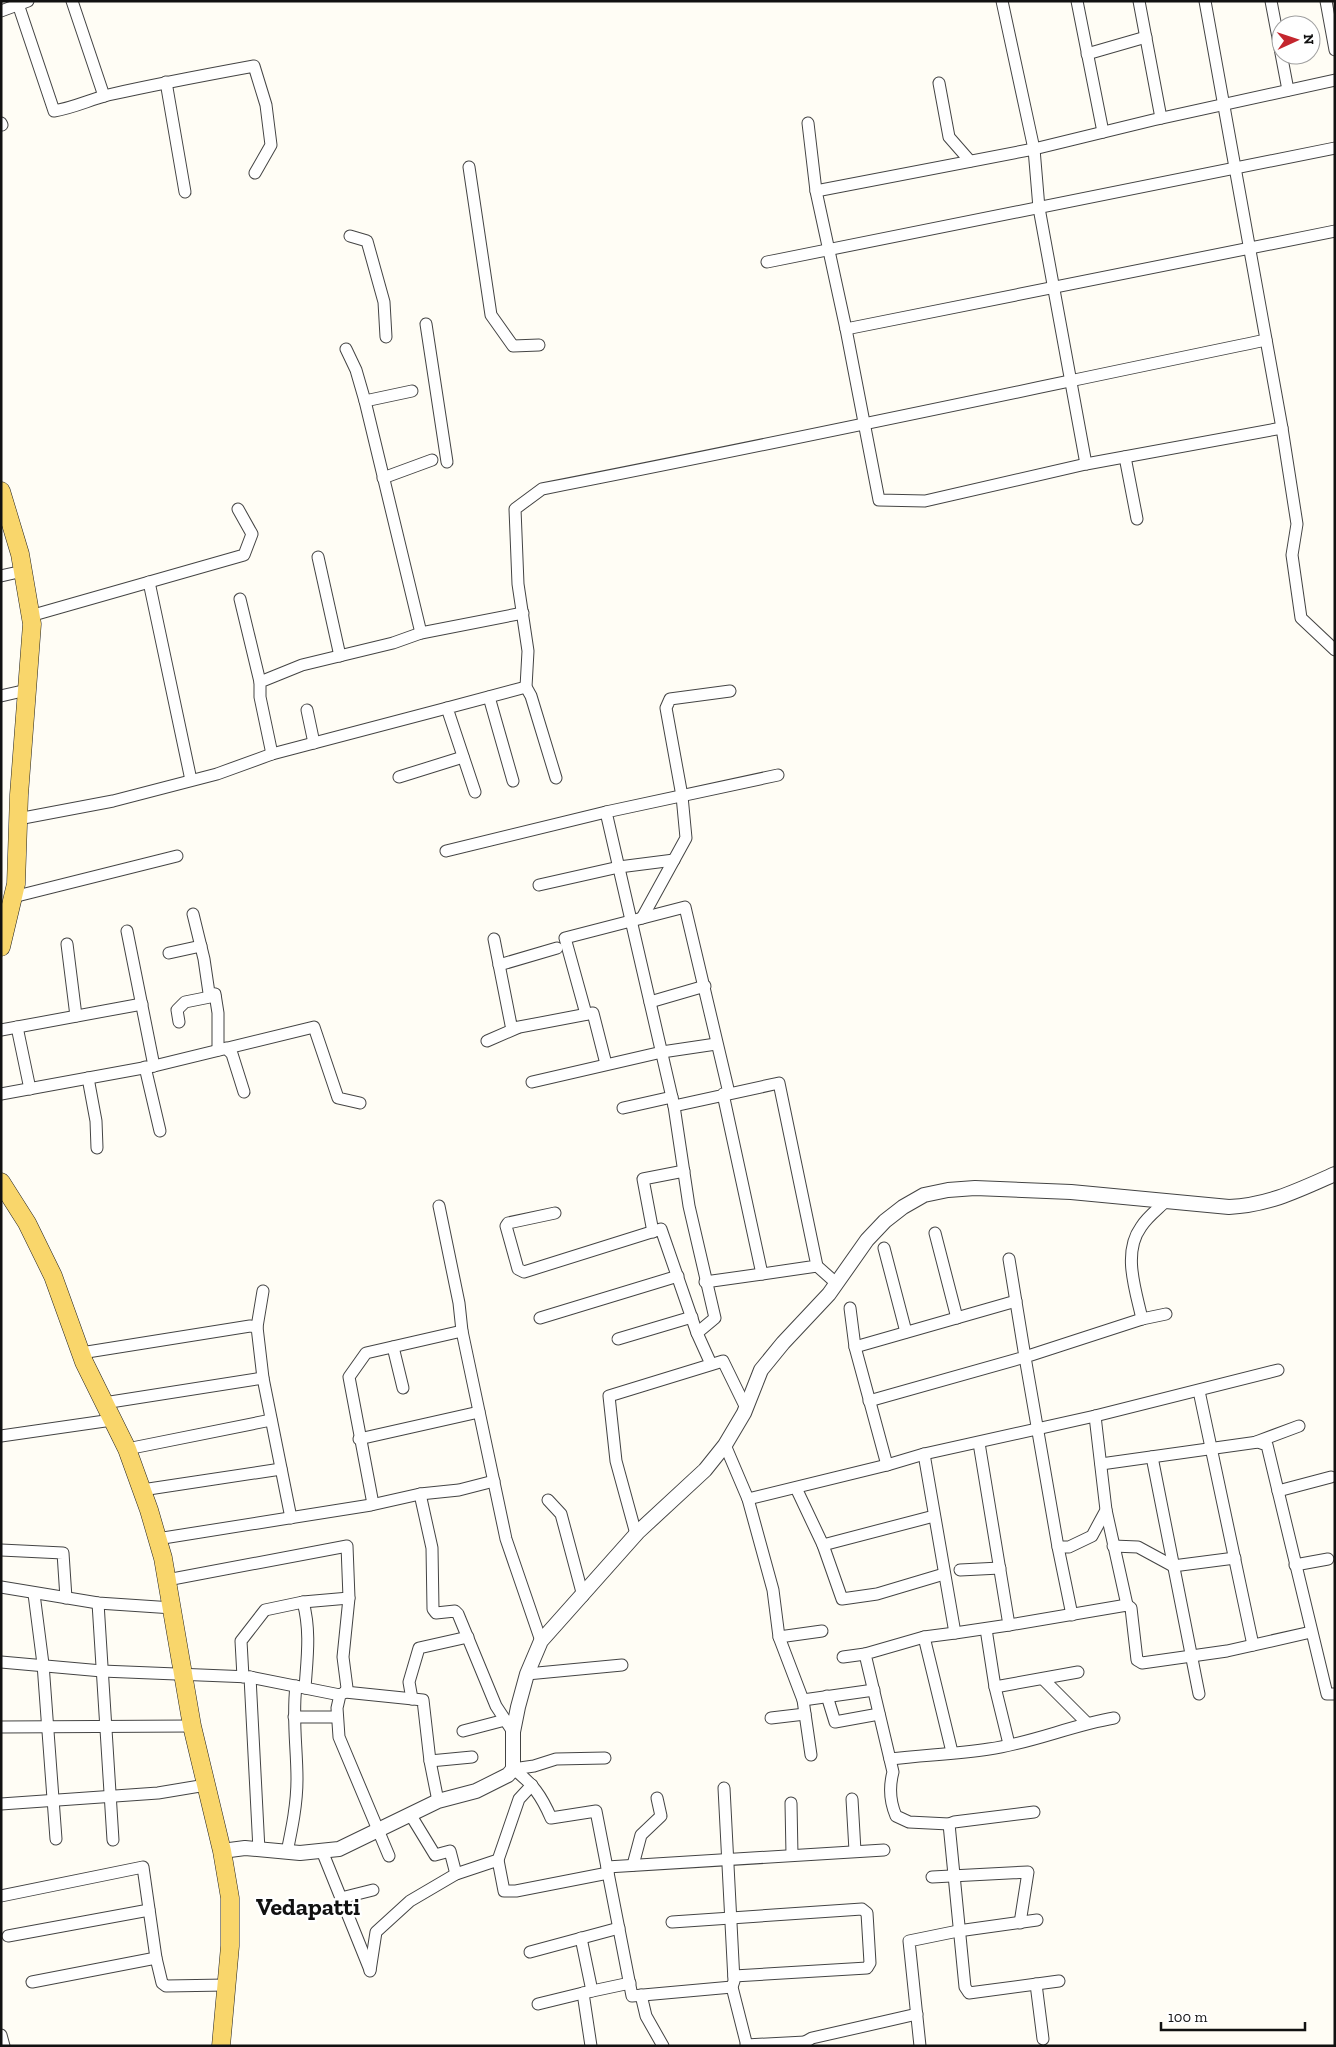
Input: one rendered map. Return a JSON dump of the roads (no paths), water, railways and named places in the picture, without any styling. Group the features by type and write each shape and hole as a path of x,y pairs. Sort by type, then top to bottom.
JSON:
{"main road":[{"path":"1,491 6,521 23,572 30,616 16,884 1,947"},
{"path":"1,1182 27,1223 53,1276 81,1353 126,1449 142,1490 157,1539 173,1608 192,1726 222,1850 230,1898 230,1946 221,2046"}],"street":[{"path":"72,1 104,96"},
{"path":"1002,1 1034,149 1039,208 1052,288 1072,380 1086,464"},
{"path":"1077,1 1103,132"},
{"path":"1139,1 1161,118"},
{"path":"1205,1 1282,428 1297,524 1292,555 1301,618 1335,650"},
{"path":"1271,1 1288,90"},
{"path":"1326,1 1335,50"},
{"path":"1,10 21,2 54,112 74,108 104,96 166,82 254,66 266,105 271,145 255,173"},
{"path":"1088,54 1146,37"},
{"path":"816,190 1034,149 1161,118 1335,80"},
{"path":"166,82 185,192"},
{"path":"939,83 949,136 970,161"},
{"path":"808,124 816,190 846,329 878,500 926,501 1086,464 1282,428"},
{"path":"766,262 830,251 1335,148"},
{"path":"469,166 491,315 513,346 539,345"},
{"path":"846,329 1335,231"},
{"path":"350,236 366,242 384,302 386,337"},
{"path":"426,324 446,462"},
{"path":"556,778 532,696 526,687 528,651 518,584 515,509 542,488 776,444 864,423 1266,340"},
{"path":"346,349 356,370 365,401 421,633"},
{"path":"365,401 412,391"},
{"path":"1126,457 1137,519"},
{"path":"383,478 432,460"},
{"path":"30,616 244,555 252,534 238,509"},
{"path":"318,557 340,656"},
{"path":"1,576 23,572"},
{"path":"149,582 190,780"},
{"path":"240,598 260,682 260,697 272,754"},
{"path":"260,682 302,666 393,643 421,633 523,613"},
{"path":"18,818 113,801 190,780 272,754 526,687"},
{"path":"1,696 27,690"},
{"path":"637,919 686,838 682,796 666,708 670,699 730,691"},
{"path":"489,697 513,781"},
{"path":"447,708 475,792"},
{"path":"307,710 314,743"},
{"path":"399,777 463,757"},
{"path":"446,851 606,812 778,775"},
{"path":"606,812 619,867 637,919 650,1002 673,1101 705,1282 715,1318 697,1333"},
{"path":"13,897 178,856"},
{"path":"539,885 619,867 674,860"},
{"path":"586,1014 565,938 686,908 705,986 762,1274"},
{"path":"193,914 202,946 209,993 215,994 222,1049"},
{"path":"127,931 142,1004 160,1130"},
{"path":"494,939 511,1024 517,1028"},
{"path":"67,944 76,1016"},
{"path":"169,953 202,946"},
{"path":"499,965 557,948"},
{"path":"650,1002 705,986"},
{"path":"179,1022 177,1010 186,1002 215,996"},
{"path":"1,1030 142,1004"},
{"path":"487,1041 517,1028 593,1013 606,1064"},
{"path":"16,1027 30,1088"},
{"path":"1,1094 150,1066 314,1027 338,1098 360,1103"},
{"path":"532,1082 662,1052 716,1044"},
{"path":"222,1049 232,1054 244,1092"},
{"path":"88,1078 96,1121 97,1148"},
{"path":"623,1108 726,1094 779,1082 817,1266 836,1283"},
{"path":"653,1232 643,1179 684,1171"},
{"path":"222,1850 287,1852 339,1850 376,1830 438,1801 476,1791 508,1775 513,1769 512,1732 527,1674 541,1641 583,1596 636,1534 705,1470 725,1445 746,1408 762,1370 836,1283 867,1240 903,1206 924,1195 948,1190 975,1188 1071,1192 1230,1208 1255,1206 1289,1195 1335,1174"},
{"path":"1142,1319 1131,1266 1133,1244 1140,1227 1166,1201"},
{"path":"439,1206 459,1303 462,1331 506,1539 541,1641"},
{"path":"555,1213 508,1223 506,1226 520,1270 524,1272 661,1230 697,1333 711,1364"},
{"path":"934,1233 957,1318"},
{"path":"884,1248 906,1332"},
{"path":"1009,1259 1058,1548 1072,1615"},
{"path":"705,1282 817,1266"},
{"path":"540,1318 678,1276"},
{"path":"263,1291 257,1327 263,1378 291,1518"},
{"path":"855,1347 1016,1301"},
{"path":"850,1308 855,1347 888,1465"},
{"path":"870,1401 1025,1356 1142,1319 1166,1314"},
{"path":"618,1339 692,1316"},
{"path":"81,1353 250,1326 257,1327"},
{"path":"373,1504 349,1377 366,1353 462,1331"},
{"path":"393,1347 403,1388"},
{"path":"636,1534 616,1461 609,1396 723,1361 746,1408"},
{"path":"748,1499 888,1465 924,1454 1095,1416 1278,1370"},
{"path":"104,1403 263,1378"},
{"path":"1200,1391 1253,1645"},
{"path":"360,1439 479,1412"},
{"path":"1095,1416 1106,1510 1127,1605 1131,1608 1139,1662 1191,1656 1311,1632"},
{"path":"1,1436 112,1420"},
{"path":"126,1449 271,1420"},
{"path":"1101,1464 1256,1442 1300,1426"},
{"path":"1256,1442 1267,1445 1327,1694 1335,1694"},
{"path":"979,1443 1009,1625"},
{"path":"725,1445 748,1499 773,1590 779,1637 803,1700 811,1756"},
{"path":"924,1454 955,1633"},
{"path":"1152,1457 1198,1694"},
{"path":"142,1490 281,1469"},
{"path":"1278,1491 1331,1477"},
{"path":"157,1539 373,1504 420,1494 460,1490 494,1481"},
{"path":"796,1488 823,1545 842,1598 877,1594 944,1574"},
{"path":"420,1494 432,1548 434,1610 436,1613 455,1611 458,1614 496,1706 512,1732"},
{"path":"548,1500 561,1514 583,1596"},
{"path":"1058,1548 1069,1547 1092,1536 1106,1510"},
{"path":"823,1545 934,1516"},
{"path":"167,1580 347,1546 349,1598 343,1657 347,1684 342,1693 337,1717 339,1737 376,1830 389,1856"},
{"path":"1113,1546 1138,1547 1173,1566 1235,1558"},
{"path":"1,1550 63,1553 66,1598"},
{"path":"1295,1565 1328,1559"},
{"path":"960,1570 1000,1568"},
{"path":"1,1586 34,1594 98,1603 173,1608"},
{"path":"34,1594 43,1664 46,1726 56,1839"},
{"path":"259,1850 247,1677 241,1641 265,1610 303,1602 349,1598"},
{"path":"287,1852 293,1825 297,1780 294,1717 308,1641 307,1619 303,1602"},
{"path":"98,1603 112,1795 113,1840"},
{"path":"843,1657 865,1654 924,1637 1127,1605"},
{"path":"986,1628 995,1687 1010,1744"},
{"path":"779,1637 822,1631"},
{"path":"412,1699 409,1682 419,1648 468,1637"},
{"path":"924,1637 952,1752"},
{"path":"865,1654 893,1772 890,1783 892,1805 896,1816 909,1822 949,1824 1034,1812"},
{"path":"1,1662 43,1664 102,1671 247,1677 342,1693 423,1700 430,1761 438,1801"},
{"path":"527,1674 622,1665"},
{"path":"995,1687 1078,1672"},
{"path":"1043,1679 1087,1723"},
{"path":"803,1700 874,1690"},
{"path":"827,1696 835,1722 880,1714"},
{"path":"771,1718 805,1714"},
{"path":"294,1717 337,1717"},
{"path":"890,1759 989,1749 1087,1723 1114,1718"},
{"path":"463,1731 505,1720"},
{"path":"1,1727 192,1726"},
{"path":"430,1761 472,1757"},
{"path":"513,1769 534,1766 556,1759 605,1758"},
{"path":"513,1769 542,1795 552,1818 596,1812 632,1996 733,1981 866,1968 870,1963 867,1913 862,1909 672,1922"},
{"path":"1,1804 158,1793 206,1785"},
{"path":"532,1785 519,1798 498,1860 504,1891 516,1891 633,1865 884,1850"},
{"path":"724,1788 732,1918 733,1981 747,2045 806,2044 812,2038 917,2014"},
{"path":"633,1865 641,1835 661,1816 657,1798"},
{"path":"852,1800 855,1852"},
{"path":"790,1802 792,1855"},
{"path":"410,1814 436,1855 450,1851 456,1874"},
{"path":"949,1824 958,1931 965,1987 968,1993 1059,1981"},
{"path":"322,1851 370,1971 376,1932 410,1901 456,1874 498,1860"},
{"path":"1,1896 143,1867 156,1958 162,1983 166,1986 226,1985"},
{"path":"932,1877 1028,1872 1020,1923"},
{"path":"341,1898 374,1890"},
{"path":"8,1936 149,1910"},
{"path":"920,2046 909,1941 958,1931 1038,1920"},
{"path":"530,1952 619,1928"},
{"path":"581,1938 591,2046"},
{"path":"32,1982 156,1958"},
{"path":"538,2004 630,1983"},
{"path":"1036,1984 1043,2039"},
{"path":"641,1995 646,2016 663,2046"},
{"path":"1,2035 4,2046"}],"district":[{"name":"Vedapatti","path":"308,1906"}]}
